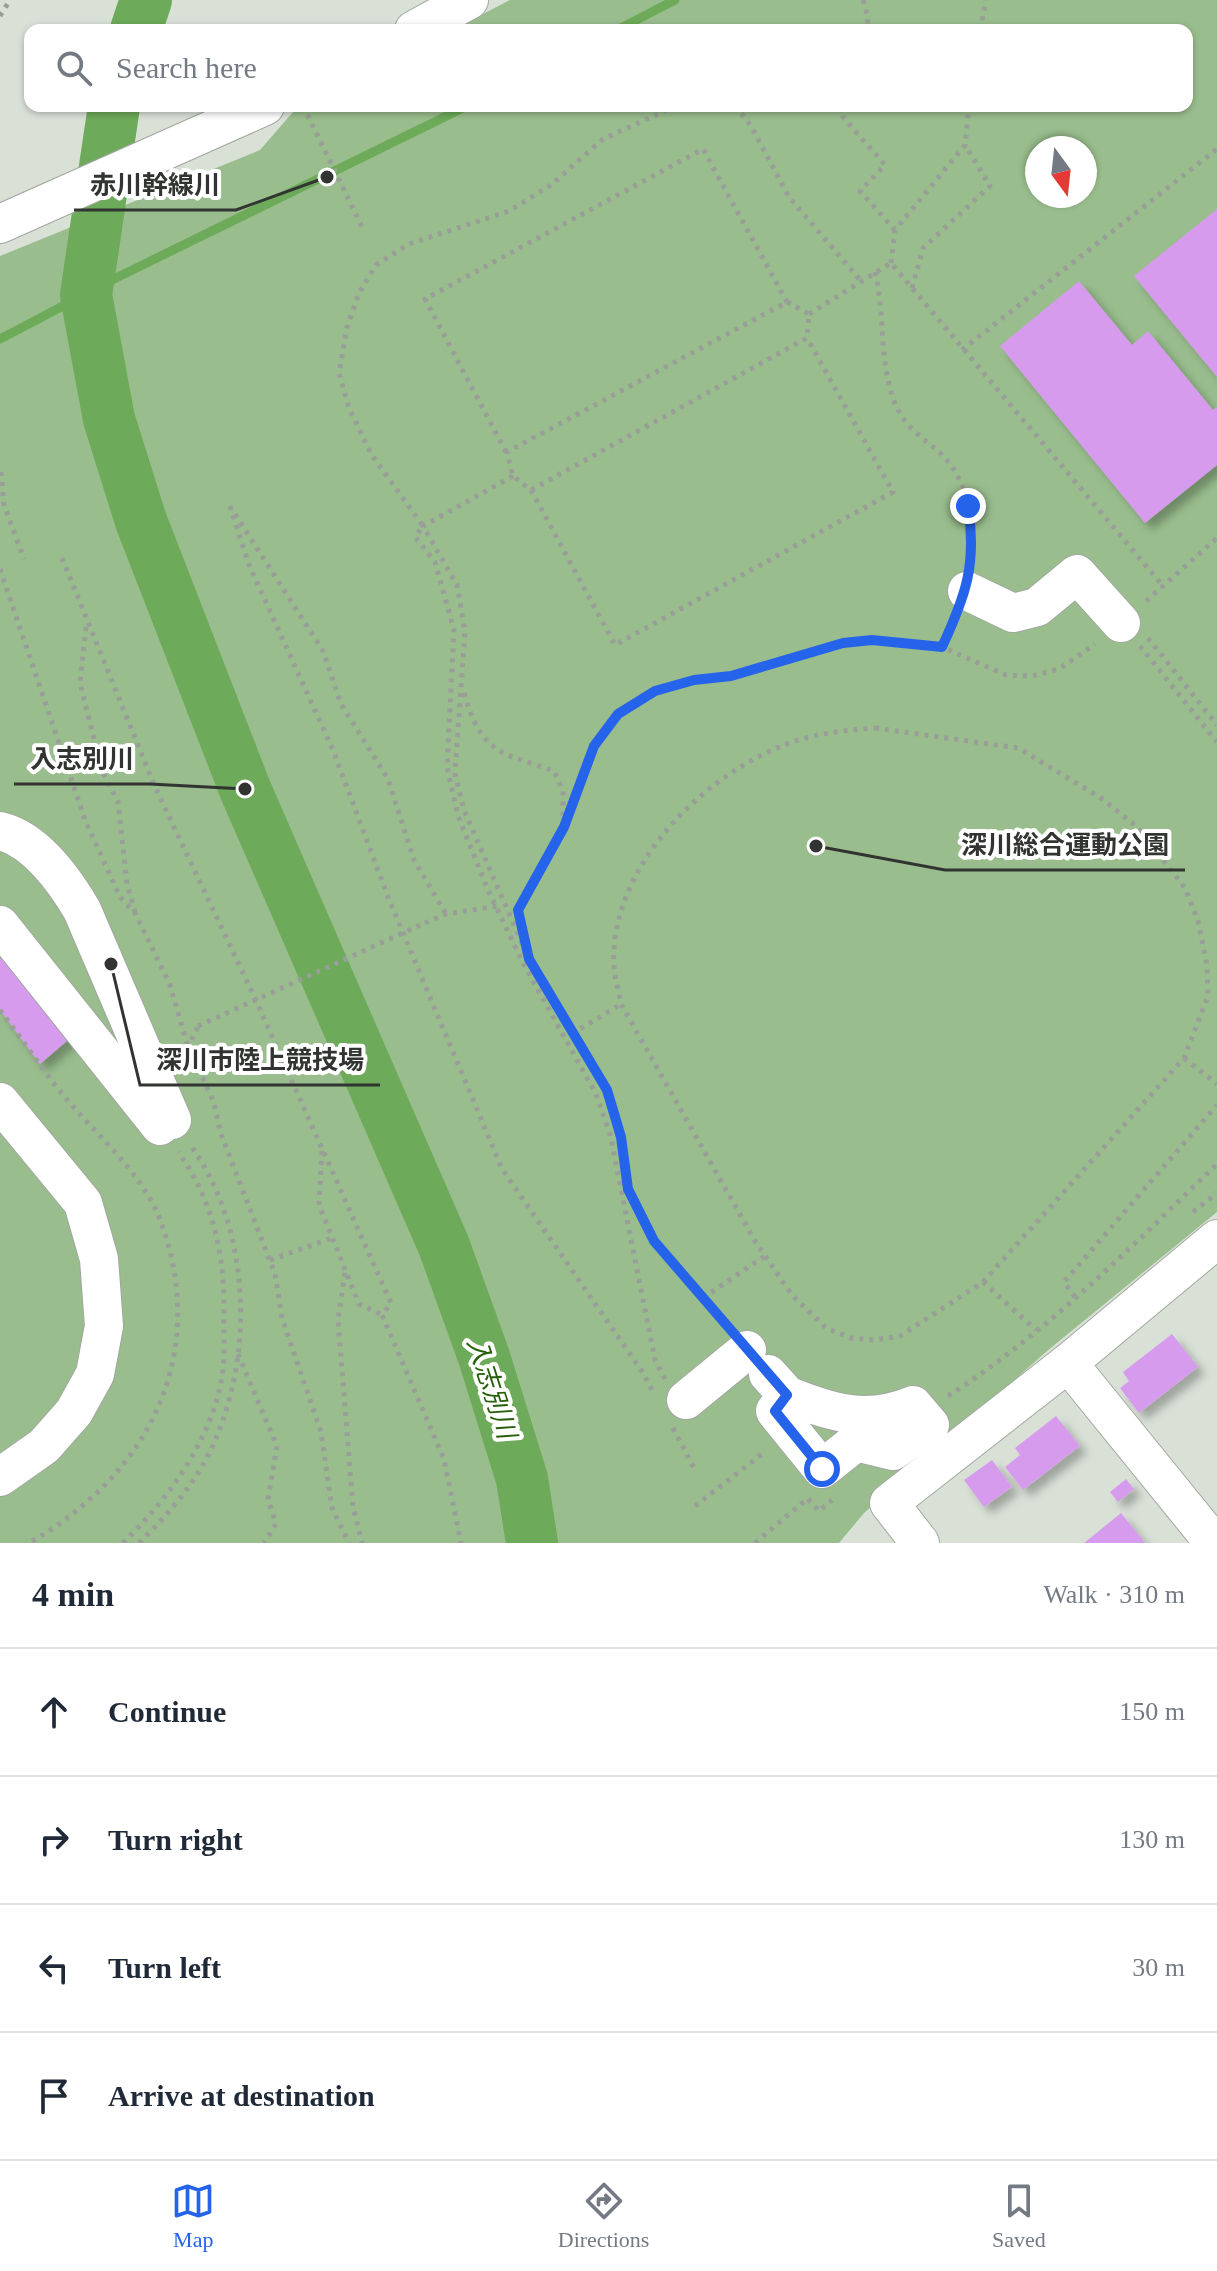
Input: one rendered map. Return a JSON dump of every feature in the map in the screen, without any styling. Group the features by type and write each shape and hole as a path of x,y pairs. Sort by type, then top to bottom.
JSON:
{"street":[{"path":"425,24 469,0"},
{"path":"0,224 251,112"},
{"path":"967,591 1013,613 1037,607 1077,574 1126,619"},
{"path":"0,831 11,833 31,848 76,899 166,1123"},
{"path":"0,925 166,1123"},
{"path":"0,1102 83,1203 99,1259 104,1326 95,1374 74,1412 44,1446 0,1477"},
{"path":"920,1543 889,1503 1068,1363 1217,1239"},
{"path":"1068,1363 1214,1543"},
{"path":"672,1409 767,1373"},
{"path":"767,1373 828,1412 860,1417 887,1416 913,1405 930,1425 893,1451 856,1442 822,1469 775,1411 767,1373"}],"path":[{"path":"0,16 10,0"},
{"path":"863,0 866,24"},
{"path":"981,24 986,0"},
{"path":"306,112 364,231"},
{"path":"663,112 603,139 551,185 509,211 409,244 376,265 347,327 339,373 349,408 371,454 423,526 457,585 465,632 455,773 464,810 506,911 529,959 607,1090 621,1137 628,1189 654,1241 767,1373"},
{"path":"740,112 751,126 789,197 861,281"},
{"path":"842,112 885,165 860,191 895,230"},
{"path":"968,112 965,145 895,230 891,263 1163,586"},
{"path":"912,288 923,248 990,186 965,145"},
{"path":"703,149 787,302 809,314 807,338 893,492 615,645 531,490 513,476 507,452 425,299 703,149"},
{"path":"962,350 1217,149"},
{"path":"809,314 891,263"},
{"path":"875,272 882,304 883,355 892,396 906,426 956,473 968,506 972,533 967,591 942,647"},
{"path":"507,452 787,302"},
{"path":"531,490 807,338"},
{"path":"1,472 2,506 24,559"},
{"path":"513,476 423,526 415,537 435,562 454,630 447,767 458,816 523,963 596,1094 610,1134 655,1360 695,1470"},
{"path":"446,914 414,860 388,779 341,704 323,651 230,506 249,565 333,750 388,897 502,1169 641,1370 672,1409"},
{"path":"529,959 518,910 564,827 594,746 618,714 655,691 694,680 731,676 843,643 885,641 942,647 1006,675 1032,676 1059,669 1126,619 1217,538"},
{"path":"62,558 86,625 155,787 391,1303 382,1315"},
{"path":"1126,619 1217,725"},
{"path":"1126,619 1217,742"},
{"path":"86,625 80,683 102,771 118,802 127,884 135,913"},
{"path":"462,689 473,724 488,745 554,771 563,791 564,827"},
{"path":"875,728 1018,748 1101,798 1136,826 1185,888 1198,921 1207,965 1208,996 1184,1058 983,1282 900,1336 874,1340 851,1338 826,1328 808,1313 765,1256 621,1004 614,967 617,932 626,899 645,861 670,829 723,779 761,757 799,740 875,728"},
{"path":"163,1059 188,1047 198,1026 425,923 446,914 498,906 506,911"},
{"path":"572,1034 621,1004"},
{"path":"1184,1058 1217,1084"},
{"path":"1075,1297 1064,1282 1217,1105"},
{"path":"139,1543 166,1517 205,1459 220,1430 236,1378 238,1353 238,1269 230,1229 216,1187 166,1123"},
{"path":"123,1543 156,1510 186,1464 207,1424 222,1376 224,1271 217,1235 202,1193 166,1123"},
{"path":"323,1150 319,1205 359,1304 382,1315 444,1459 461,1543"},
{"path":"920,1414 985,1372 1036,1330 1217,1164"},
{"path":"1181,1222 1217,1193"},
{"path":"270,1260 332,1238"},
{"path":"703,1298 765,1256"},
{"path":"345,1273 338,1319 353,1507 362,1543"},
{"path":"983,1282 1036,1330"},
{"path":"1027,1350 1063,1320"},
{"path":"238,1353 277,1446 268,1499 276,1524 264,1537 264,1543"},
{"path":"755,1543 808,1498"}],"green space":[{"path":"510,0 1217,0 1217,1212 1047,1351 864,1513 839,1543 0,1543 0,256 260,150 293,112 1193,112 1193,24 464,24"}],"building":[{"path":"1217,209 1217,377 1134,276"},
{"path":"1079,281 1132,345 1148,331 1213,410 1217,407 1217,465 1145,523 1000,346"},
{"path":"8,952 74,1035 40,1064 0,1010 0,959"},
{"path":"1172,1334 1198,1367 1139,1413 1120,1388 1129,1381 1123,1372"},
{"path":"1056,1416 1080,1446 1023,1490 1005,1467 1020,1455 1015,1448"},
{"path":"992,1460 1012,1487 984,1507 964,1480"},
{"path":"1126,1479 1134,1489 1118,1502 1110,1492"},
{"path":"1121,1513 1145,1543 1084,1543"}],"waterway":[{"name":"入志別川","path":"138,24 146,0"},
{"path":"629,24 675,0"},
{"name":"入志別川","path":"113,112 86,295 109,419 141,521 245,789 444,1246 484,1357 522,1479 532,1543"},
{"path":"0,339 118,277 455,112"}],"place":[{"name":"赤川幹線川","path":"327,177"},
{"name":"入志別川","path":"245,789"},
{"name":"深川総合運動公園","path":"816,846"},
{"name":"深川市陸上競技場","path":"111,964"}],"route":[{"path":"822,1469 775,1411 787,1395 654,1241 628,1189 621,1137 607,1090 529,959 518,910 564,827 594,746 618,714 655,691 694,680 731,676 843,643 872,640 942,647 967,591 972,562 968,506"}]}
